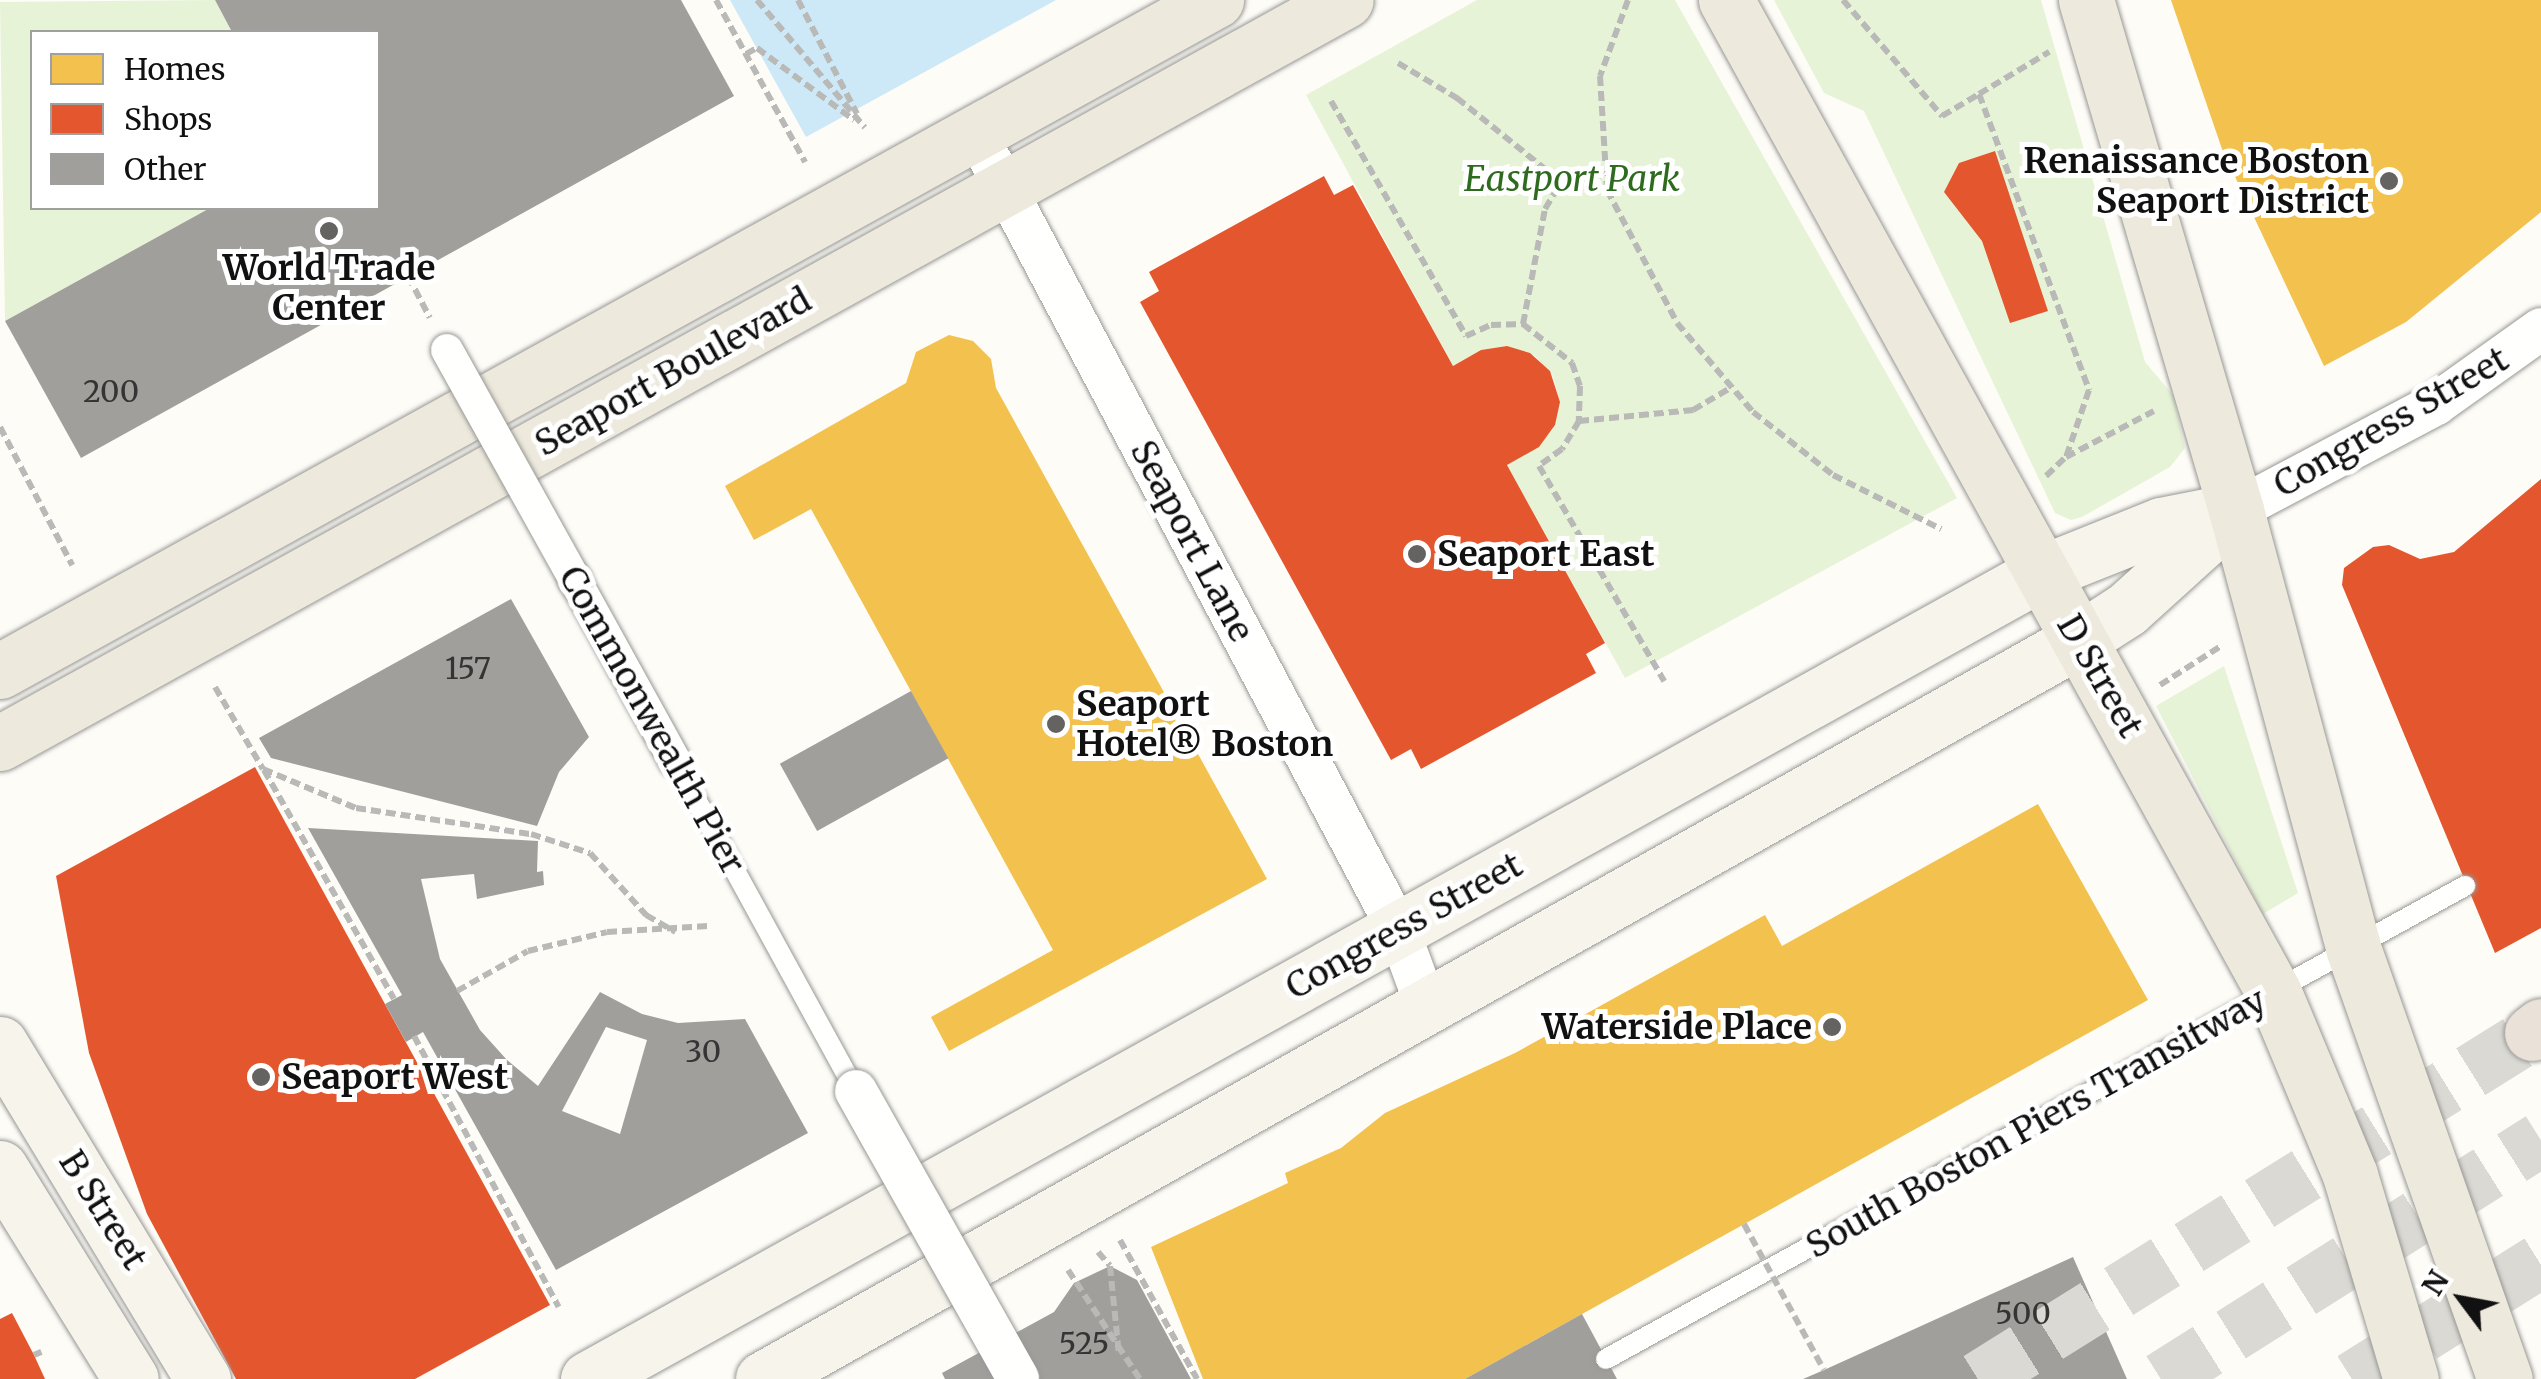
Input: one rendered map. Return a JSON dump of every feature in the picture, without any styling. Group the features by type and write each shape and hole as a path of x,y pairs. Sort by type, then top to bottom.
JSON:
{"main road":[{"name":"Seaport Boulevard","path":"0,671 1216,0"},
{"name":"Seaport Boulevard","path":"0,743 1346,0"},
{"name":"D Street","path":"1726,0 2274,993 2356,1190 2411,1379"},
{"path":"2086,0 2236,510 2353,948 2504,1379"},
{"name":"Congress Street","path":"588,1379 2042,572 2161,526 2236,510"},
{"name":"Congress Street","path":"764,1379 2078,640 2126,609 2236,510"},
{"name":"B Street","path":"0,1044 203,1379"},
{"name":"B Street","path":"0,1168 131,1379"}],"street":[{"name":"Seaport Lane","path":"976,133 1398,929 1426,1005"},
{"name":"Congress Street","path":"2236,510 2475,381 2541,329"},
{"name":"Commonwealth Pier","path":"446,350 674,761"},
{"path":"856,1091 1018,1379"}],"lane":[{"name":"Commonwealth Pier","path":"674,761 856,1091"},
{"name":"South Boston Piers Transitway","path":"1606,1359 2465,886"}],"path":[{"path":"716,0 805,162"},
{"path":"758,0 864,128"},
{"path":"798,0 864,128"},
{"path":"1628,0 1600,76 1606,190 1677,323 1753,412 1833,475 1941,529"},
{"path":"1843,0 1942,116 2053,50"},
{"path":"746,54 757,48 864,128"},
{"path":"1398,63 1457,98 1561,182 1606,175"},
{"path":"1979,94 2090,390 2066,456"},
{"path":"1331,101 1466,336 1492,325 1523,324 1572,363 1579,421 1562,448 1539,466 1664,680"},
{"path":"1523,324 1546,209 1561,182"},
{"path":"1579,421 1693,410 1732,387"},
{"path":"2034,488 2066,456 2163,406"},
{"path":"0,428 72,564"},
{"path":"2146,694 2224,644"},
{"path":"214,687 394,999"},
{"path":"263,769 356,808 531,834 590,853 646,915 674,932"},
{"path":"457,991 528,952 607,932 674,932 708,926"},
{"path":"414,1036 559,1306"},
{"path":"1744,1224 1824,1370"},
{"path":"1120,1240 1197,1379"},
{"path":"1098,1252 1114,1286 1119,1356"},
{"path":"1068,1270 1119,1356 1140,1379"}],"green space":[{"path":"215,0 231,30 30,30 30,210 206,210 5,321 0,2"},
{"name":"Eastport Park","path":"1477,0 1675,0 1957,498 1625,678 1507,465 1552,431 1560,402 1553,376 1535,356 1507,346 1481,350 1453,366 1306,95"},
{"path":"1774,0 2041,0 2145,362 2173,395 2185,448 2170,467 2082,517 2071,520 2055,513 1864,111 1824,93"},
{"path":"2224,666 2298,893 2263,914 2156,706"}],"water":[{"path":"730,0 1056,0 806,137"}],"pier":[{"path":"725,0 730,0 730,159 725,159"}],"building: Homes":[{"name":"Renaissance Boston Seaport District","path":"2171,0 2541,0 2541,212 2406,322 2324,366 2222,149"},
{"name":"Seaport Hotel® Boston","path":"949,335 973,341 991,359 996,388 1267,879 949,1051 931,1017 1053,950 811,509 754,540 725,486 906,383 916,352"},
{"path":"2038,804 2148,1000 1465,1379 1203,1379 1151,1247 1288,1183 1285,1173 1341,1148 1385,1113 1515,1053 1765,915 1782,946"}],"building: Shops":[{"path":"1995,151 2048,311 2010,323 1982,241 1944,192 1959,163"},
{"name":"Seaport East","path":"1324,176 1334,195 1353,185 1453,366 1481,350 1507,346 1530,353 1550,371 1560,402 1555,425 1539,447 1507,465 1605,643 1586,654 1596,673 1421,769 1411,749 1391,760 1140,302 1159,291 1149,272"},
{"path":"2541,479 2541,928 2495,953 2342,585 2344,568 2373,547 2389,545 2420,559 2454,552"},
{"name":"Seaport West","path":"255,767 550,1305 415,1379 236,1379 147,1214 89,1053 56,876"},
{"path":"12,1313 45,1379 0,1379 0,1319"}],"building: Other":[{"name":"World Trade Center","path":"215,0 681,0 734,96 81,458 5,321 206,210 380,210 380,30 231,30"},
{"path":"511,599 589,737 559,772 537,826 271,758 259,738"},
{"path":"911,691 948,758 817,831 780,764"},
{"path":"308,828 538,841 537,872 543,871 544,885 477,899 474,874 421,879 440,959 480,1030 507,1060 538,1086 600,992 642,1014 678,1023 745,1019 808,1133 556,1270 423,1032 406,1042 385,1004 402,995","holes":["606,1027 647,1040 620,1134 562,1111"]},
{"path":"2073,1257 2127,1379 1803,1379 1824,1370"},
{"path":"1110,1266 1137,1280 1191,1379 945,1379 942,1373 1054,1312 1074,1283"},
{"path":"1582,1314 1617,1379 1465,1379"}],"tunnel":[{"path":"1978,1379 2532,1033"},
{"path":"2161,1379 2541,1139"},
{"path":"2352,1379 2541,1260"}],"place":[{"name":"Renaissance Boston Seaport District","path":"2389,181"},
{"name":"World Trade Center","path":"329,231"},
{"name":"Seaport East","path":"1417,554"},
{"name":"Seaport Hotel® Boston","path":"1056,724"},
{"name":"Waterside Place","path":"1832,1027"},
{"name":"Seaport West","path":"261,1077"}]}
